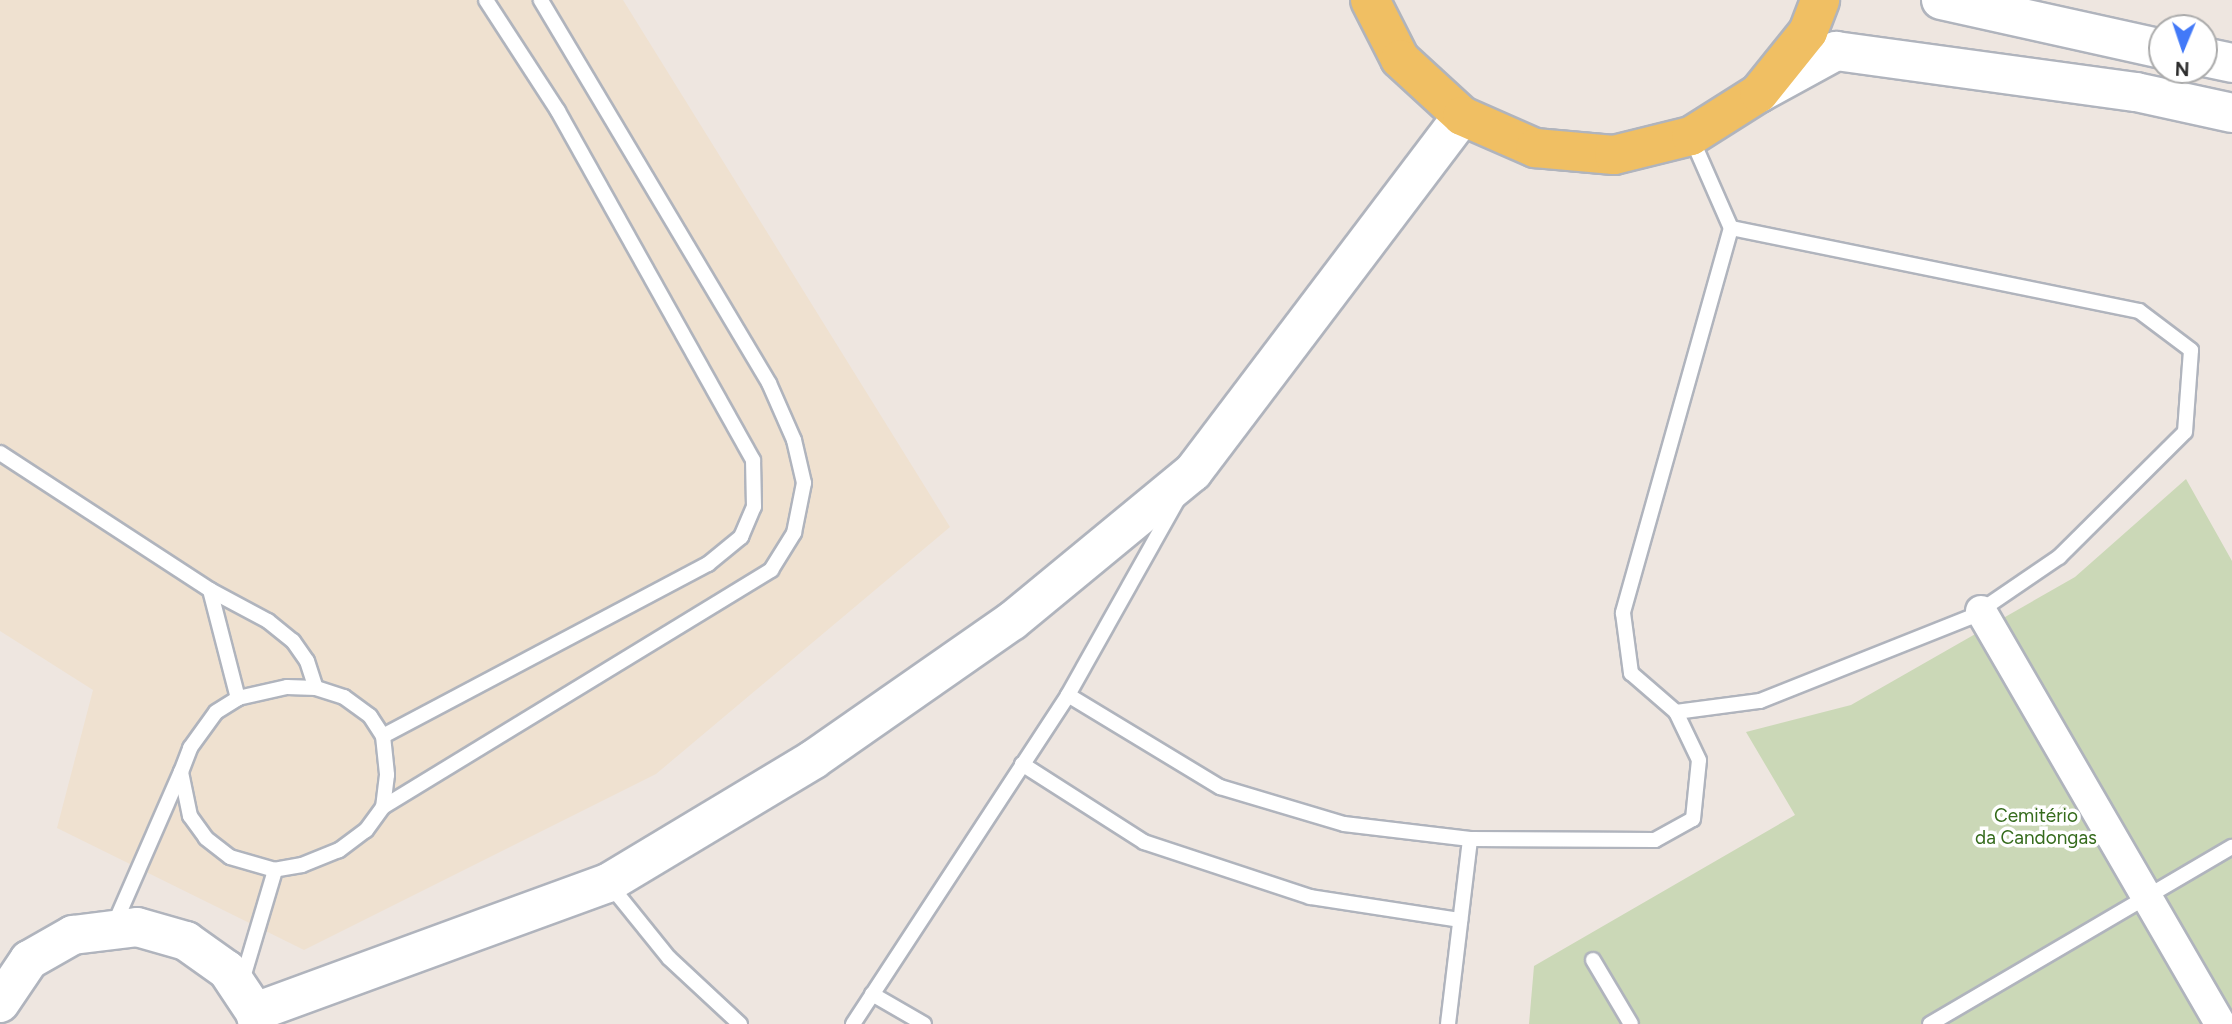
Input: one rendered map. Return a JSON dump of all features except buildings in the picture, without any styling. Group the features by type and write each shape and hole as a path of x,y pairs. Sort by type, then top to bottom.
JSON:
{"main road":[{"path":"1370,0 1401,59 1462,117 1535,148 1614,155 1691,136 1759,93 1808,32 1820,0"}],"street":[{"path":"1941,0 2148,46"},
{"path":"1759,93 1836,51 2136,92 2232,113"},
{"path":"0,1003 29,960 74,935 137,927 186,941 227,971 251,1008 608,883 814,759 990,636 1193,472 1462,117"},
{"path":"1981,611 2220,1024"}],"lane":[{"path":"383,736 708,564 741,537 754,507 753,460 558,111 486,0"},
{"path":"181,772 190,816 206,838 230,857 275,870 302,865 339,850 366,830 383,807 771,570 794,533 804,483 794,440 769,383 541,0"},
{"path":"1068,695 1220,787 1344,824 1470,839 1655,840 1693,819 1699,760 1676,712 1631,673 1623,613 1731,228 1691,136"},
{"path":"1676,712 1760,701 1981,611 2059,557 2185,432 2191,350 2139,311 1731,228"},
{"path":"0,453 211,590 268,621 293,641 307,661 316,688"},
{"path":"853,1024 1068,695 1193,472"},
{"path":"211,590 238,698"},
{"path":"112,930 201,730 216,712 238,698 287,687 316,688 344,697 370,716 383,736 387,775 383,807"},
{"path":"1022,764 1144,842 1310,897 1460,920"},
{"path":"1448,1024 1470,839"},
{"path":"1930,1024 2232,847"},
{"path":"251,1008 275,870"},
{"path":"608,883 669,958 740,1024"},
{"path":"1593,960 1631,1024"},
{"path":"872,994 925,1024"}],"shaded area":[{"path":"0,0 623,0 950,527 656,774 304,950 57,828 93,690 0,631"}],"green space":[{"name":"Cemitério da Candongas","path":"2186,479 2232,561 2232,1024 1529,1024 1534,966 1795,815 1746,732 1851,705 2075,577"}]}
